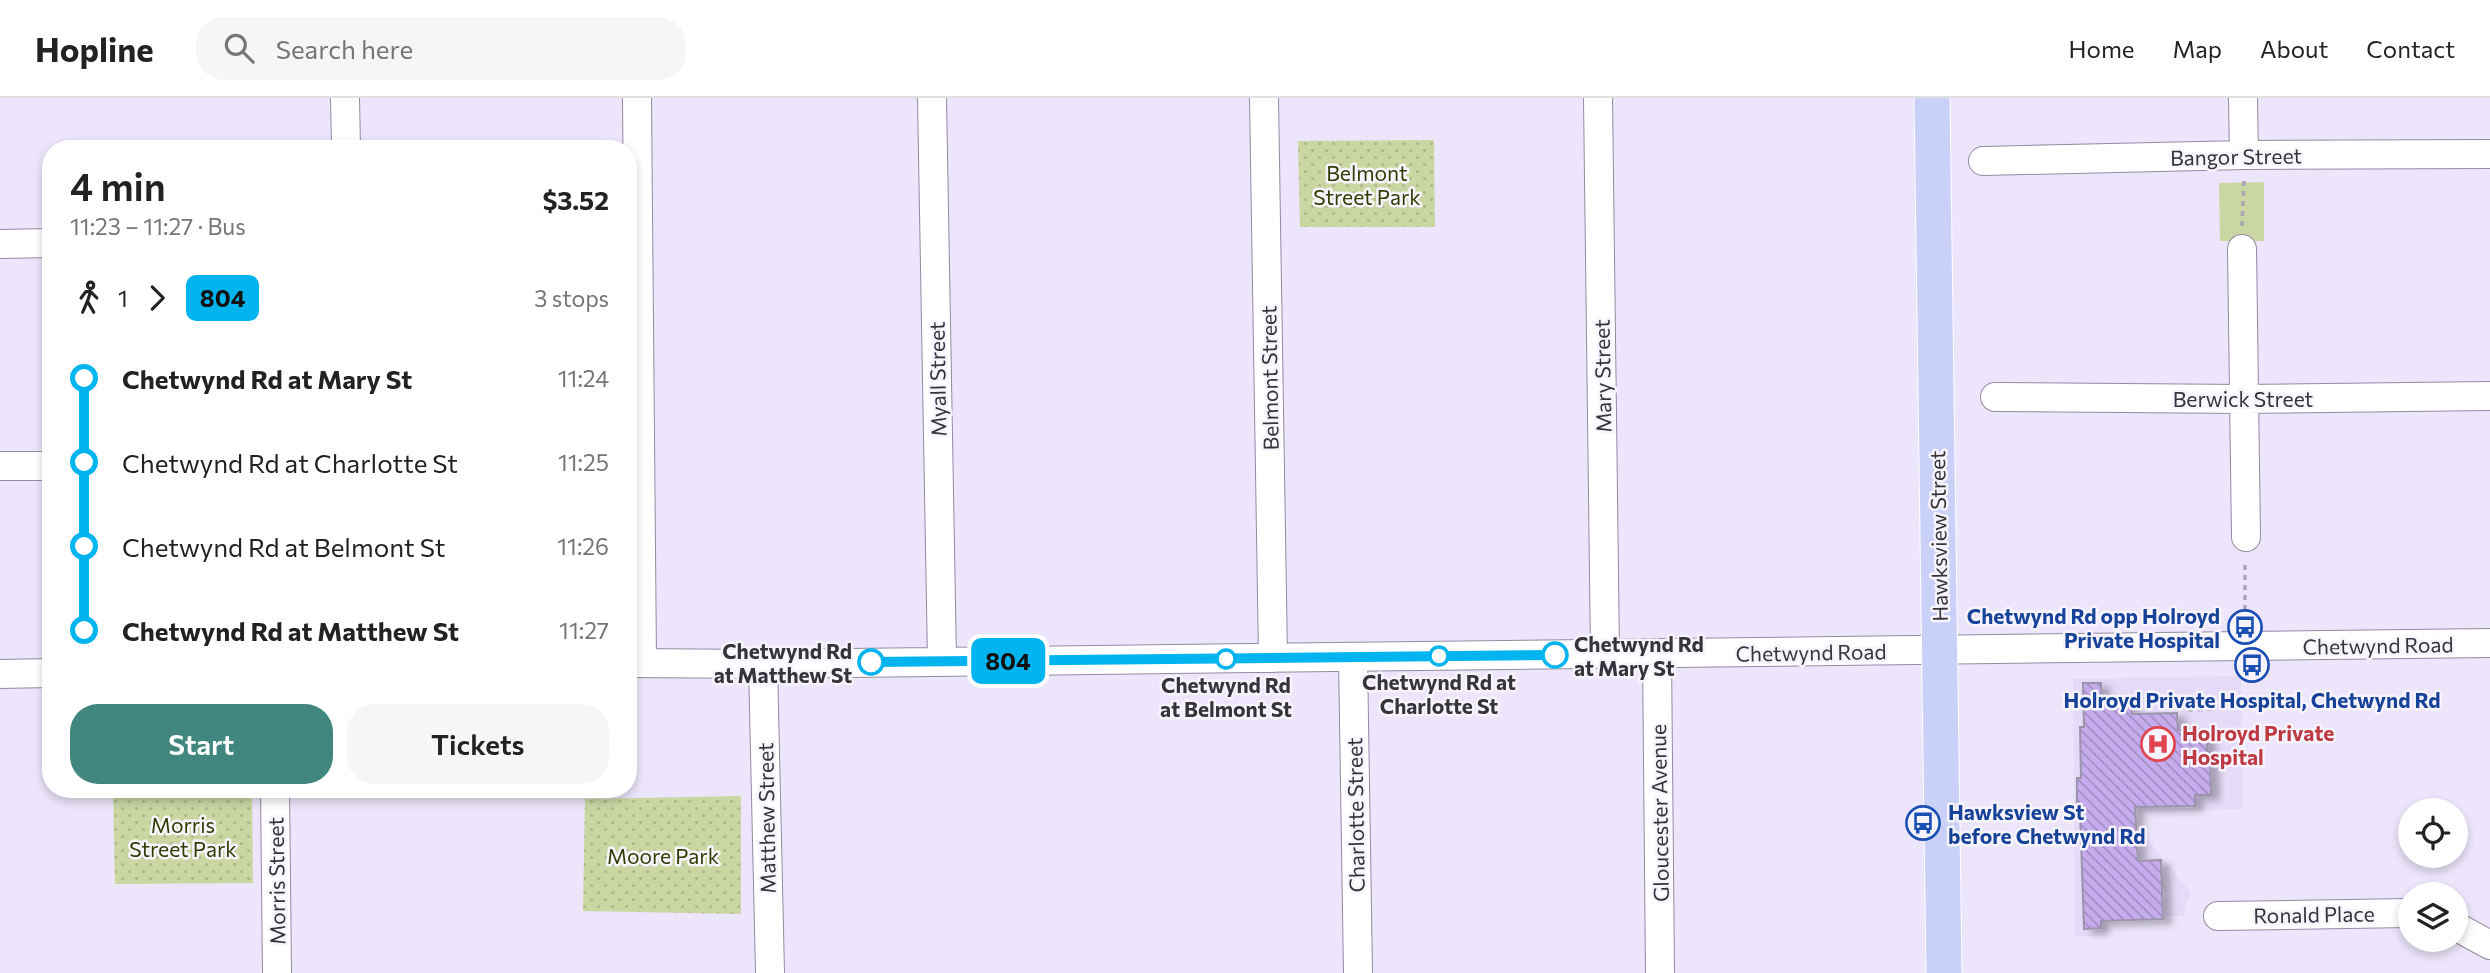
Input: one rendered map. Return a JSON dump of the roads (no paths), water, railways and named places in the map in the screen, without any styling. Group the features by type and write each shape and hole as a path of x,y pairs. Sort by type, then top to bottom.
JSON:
{"main road":[{"name":"Hawksview Street","path":"1931,98 1944,973"}],"street":[{"path":"345,98 346,140"},
{"path":"637,98 637,140"},
{"name":"Myall Street","path":"932,98 942,661"},
{"name":"Belmont Street","path":"1265,98 1273,658"},
{"name":"Mary Street","path":"1598,98 1605,654"},
{"path":"2243,98 2244,155"},
{"name":"Bangor Street","path":"1983,161 2244,155 2490,154"},
{"path":"0,244 42,243"},
{"path":"2242,249 2246,537"},
{"name":"Berwick Street","path":"1995,397 2243,399 2490,396"},
{"path":"0,466 42,466"},
{"name":"Chetwynd Road","path":"637,663 763,664 2490,643"},
{"name":"Gloucester Avenue","path":"1657,654 1660,973"},
{"name":"Charlotte Street","path":"1353,657 1358,973"},
{"name":"Matthew Street","path":"763,664 770,973"},
{"path":"0,674 42,673"},
{"name":"Morris Street","path":"275,798 277,973"},
{"name":"Ronald Place","path":"2218,916 2398,913"},
{"path":"2468,933 2490,944"}],"place":[{"name":"Chetwynd Rd opp Holroyd Private Hospital","path":"2245,627"},
{"name":"Chetwynd Rd at Mary St","path":"1555,655"},
{"name":"Chetwynd Rd at Charlotte St","path":"1439,656"},
{"name":"Chetwynd Rd at Belmont St","path":"1226,659"},
{"name":"Chetwynd Rd at Matthew St","path":"871,662"},
{"name":"Holroyd Private Hospital, Chetwynd Rd","path":"2252,665"},
{"name":"Holroyd Private Hospital","path":"2158,744"},
{"name":"Hawksview St before Chetwynd Rd","path":"1923,823"}],"park label":[{"name":"Belmont Street Park","path":"1367,184"},
{"name":"Morris Street Park","path":"183,836"},
{"name":"Moore Park","path":"663,855"}]}
